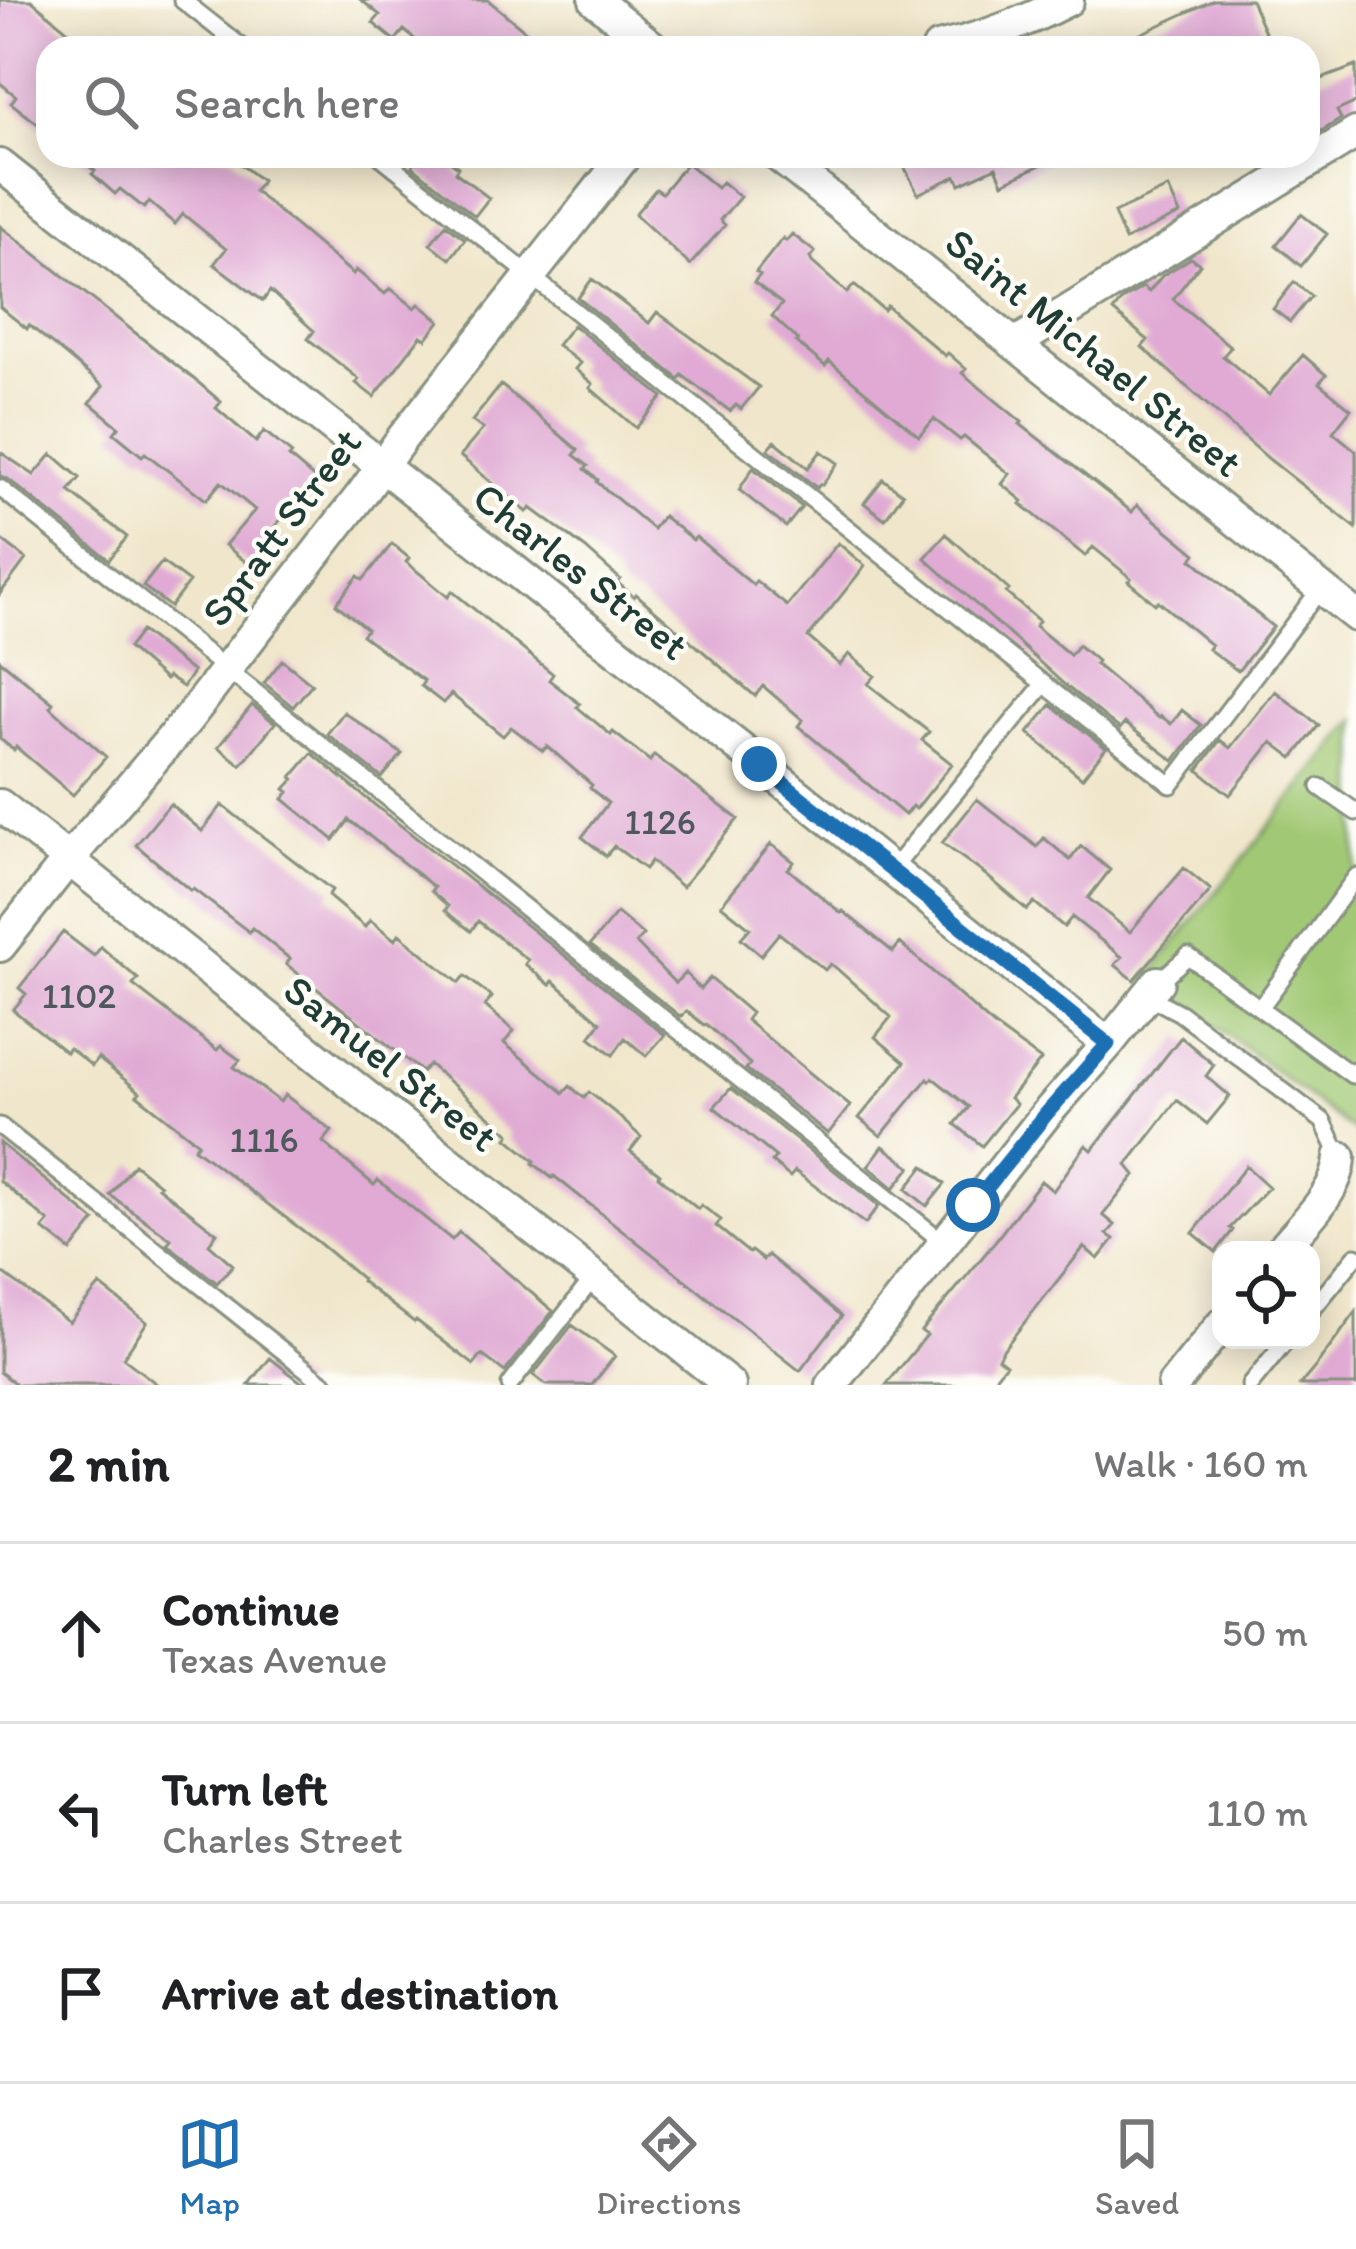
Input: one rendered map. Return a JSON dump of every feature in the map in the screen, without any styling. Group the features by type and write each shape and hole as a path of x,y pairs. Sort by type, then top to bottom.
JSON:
{"street":[{"path":"595,0 626,13"},
{"path":"979,36 1023,23 1069,0"},
{"path":"1320,155 1356,133"},
{"name":"Charles Street","path":"0,165 1108,1044"},
{"name":"Spratt Street","path":"0,946 226,670 616,168"},
{"name":"Saint Michael Street","path":"793,168 1356,616"},
{"path":"1016,343 1299,168"},
{"name":"Samuel Street","path":"0,806 730,1385"},
{"path":"832,1385 1047,1113 1153,989"},
{"path":"1288,1241 1334,1184 1340,1157"},
{"path":"1173,1385 1212,1336"}],"lane":[{"path":"182,0 228,36"},
{"path":"395,168 1171,785 1322,588"},
{"path":"0,488 944,1242"},
{"path":"891,871 1044,684"},
{"path":"1320,787 1356,812"},
{"path":"1260,1008 1356,877"},
{"path":"1340,1157 1323,1121 1153,989 1188,956 1355,1074"},
{"path":"0,1126 326,1385"},
{"path":"1320,1300 1356,1256"},
{"path":"509,1385 593,1277"},
{"path":"1250,1385 1280,1349"}],"green space":[{"path":"1356,719 1356,1133 1149,975"}],"building":[{"path":"0,0 31,0 74,36 36,36 36,123 11,103 16,96 0,83"},
{"path":"361,0 488,0 532,36 411,36 404,30 399,36 389,36 373,23 380,15"},
{"path":"1214,0 1251,0 1267,36 1136,36"},
{"path":"1356,66 1356,102 1337,111 1341,119 1320,132 1320,80"},
{"path":"91,168 245,168 262,181 254,191 353,274 356,270 385,294 390,288 440,321 426,339 421,336 374,397 356,383 359,379 308,339 314,331 270,291 263,301 214,264 226,249 183,214 175,224 149,202 144,208 120,189 115,194 92,174"},
{"path":"415,168 457,168 455,172 489,198 475,216"},
{"path":"683,168 693,168 717,188 722,182 740,197 720,220 725,225 690,265 635,214 656,189 662,193"},
{"path":"905,168 994,168 960,184 956,176 918,194"},
{"path":"996,168 1034,168 1003,183"},
{"path":"1168,188 1180,214 1125,240 1114,213"},
{"path":"1301,214 1327,234 1301,266 1276,245"},
{"path":"446,224 465,239 450,259 430,244"},
{"path":"0,226 200,384 221,402 216,408 256,442 264,431 315,479 272,530 279,535 252,567 225,545 255,510 221,482 206,500 145,453 142,456 114,433 119,427 90,403 103,386 0,307"},
{"path":"792,234 815,252 812,262 847,293 854,285 884,310 887,306 945,356 948,353 966,369 962,373 1020,424 1132,512 1137,505 1273,627 1238,671 1093,547 1085,556 1021,504 1002,484 1010,474 964,437 960,440 934,419 919,436 829,361 825,366 796,342 772,316 782,304 754,282 760,275 756,272 783,238 786,241"},
{"path":"1191,258 1200,264 1173,299 1231,347 1223,356 1269,395 1303,355 1326,375 1319,383 1351,409 1333,432 1356,451 1356,528 1142,347 1148,340 1113,311 1143,287 1149,292 1162,276"},
{"path":"592,279 649,323 657,312 759,387 741,409 736,405 730,411 682,375 679,379 578,298"},
{"path":"1294,282 1311,296 1290,322 1273,309"},
{"path":"573,325 663,397 636,428 590,388 593,384 575,369 580,363 557,345"},
{"path":"501,385 578,450 574,455 597,482 653,529 663,516 787,606 838,543 865,566 808,637 840,665 849,654 875,676 868,684 929,732 922,740 952,764 916,809 912,806 905,815 798,726 803,720 763,686 755,696 636,594 634,597 585,548 531,508 527,512 460,456 483,429 472,421"},
{"path":"775,441 808,468 821,451 838,463 817,488 768,449"},
{"path":"0,452 34,475 52,454 80,478 69,491 127,537 109,560 0,476"},
{"path":"753,468 802,507 786,527 739,490"},
{"path":"883,479 903,494 885,519 864,503"},
{"path":"946,534 1009,590 1006,593 1039,621 1035,626 1070,655 1078,645 1159,718 1171,724 1182,710 1201,725 1174,761 1125,723 1120,729 1066,686 925,558"},
{"path":"0,539 26,559 0,594"},
{"path":"392,544 448,597 452,591 553,674 549,680 611,735 613,732 650,761 654,755 738,819 682,887 651,861 645,869 614,846 606,856 582,837 608,803 547,746 543,751 511,727 503,736 451,694 443,703 421,686 424,681 362,635 367,629 336,604"},
{"path":"162,562 189,582 170,607 143,586"},
{"path":"141,631 193,672 183,687 168,677 165,680 128,648"},
{"path":"0,660 53,703 50,707 106,757 73,795 0,739"},
{"path":"282,660 312,684 293,707 264,683"},
{"path":"1275,691 1319,725 1293,758 1272,742 1230,795 1198,770 1220,740 1230,748"},
{"path":"252,705 275,723 241,765 218,747"},
{"path":"1051,705 1106,748 1082,778 1028,733"},
{"path":"344,712 402,754 382,778 327,734"},
{"path":"312,753 665,1035 646,1056 625,1038 613,1055 590,1037 601,1022 553,981 550,985 525,964 528,960 478,921 471,931 454,918 431,891 434,887 349,820 334,840 283,799 292,777"},
{"path":"977,799 1037,847 1044,838 1070,860 1081,846 1110,870 1088,898 1130,932 1184,868 1211,890 1134,980 1115,965 1122,957 1072,917 1064,927 1034,902 1027,910 942,843"},
{"path":"170,804 202,831 222,805 332,890 328,896 365,927 370,920 395,940 399,934 459,983 465,976 492,997 485,1006 514,1031 504,1043 564,1093 570,1086 584,1098 589,1092 614,1112 641,1137 630,1151 698,1209 701,1205 721,1220 716,1226 749,1253 763,1260 768,1255 842,1316 800,1371 533,1163 507,1138 510,1134 429,1064 422,1072 286,964 290,959 252,928 249,932 191,891 136,845"},
{"path":"771,844 794,862 788,869 841,913 893,952 900,943 993,1025 1041,1060 1010,1098 1016,1104 982,1146 955,1124 969,1107 933,1078 928,1078 881,1136 859,1118 905,1062 875,1037 891,1017 836,968 830,964 825,970 779,933 761,955 741,938 750,928 721,905"},
{"path":"617,913 643,935 636,943 675,983 685,973 700,989 710,978 751,1013 746,1020 850,1106 828,1134 746,1069 750,1064 706,1024 687,1011 681,1017 590,945"},
{"path":"63,932 94,956 101,947 138,979 133,985 217,1050 221,1046 240,1060 234,1067 280,1102 285,1095 332,1131 323,1142 374,1185 378,1180 452,1240 459,1232 553,1311 505,1372 482,1355 474,1365 414,1322 194,1148 198,1143 98,1058 92,1066 69,1048 66,1052 13,1010 26,994 19,988"},
{"path":"1181,1037 1214,1065 1206,1076 1230,1096 1207,1124 1177,1100 1127,1165 1135,1175 1103,1215 1115,1225 1107,1234 1114,1239 1098,1259 1084,1247 1002,1351 998,1358 1006,1364 989,1385 886,1385 927,1335 921,1331 1041,1181 1053,1191 1086,1145 1092,1150"},
{"path":"731,1088 879,1206 865,1224 795,1171 790,1177 772,1162 776,1157 714,1107"},
{"path":"0,1143 95,1221 71,1251 43,1229 49,1222 0,1181"},
{"path":"883,1146 911,1167 894,1188 868,1166"},
{"path":"134,1164 217,1233 209,1244 233,1265 217,1283 167,1244 171,1239 110,1195"},
{"path":"924,1166 945,1184 927,1206 906,1189"},
{"path":"1246,1166 1269,1187 1230,1228 1224,1241 1212,1241 1212,1249 1193,1233"},
{"path":"0,1271 69,1322 100,1285 147,1322 123,1358 158,1385 17,1385 0,1372"},
{"path":"1356,1312 1356,1385 1300,1385 1316,1366"},
{"path":"572,1325 615,1356 592,1385 546,1385 533,1375"},
{"path":"270,1358 305,1385 249,1385"}],"route":[{"path":"759,764 1108,1044 973,1205"}]}
